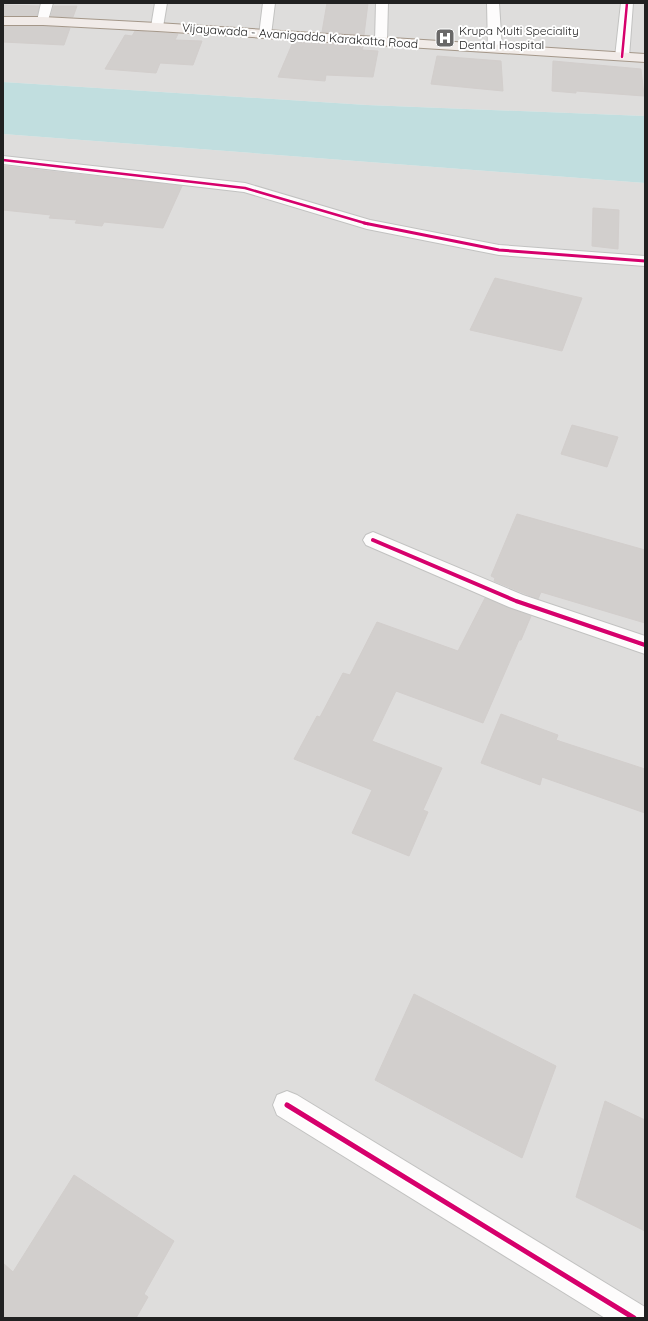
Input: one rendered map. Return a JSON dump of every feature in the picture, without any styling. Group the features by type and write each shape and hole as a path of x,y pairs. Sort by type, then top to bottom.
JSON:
{"main road":[{"name":"Vijayawada - Avanigadda Karakatta Road","path":"3,21 43,21 157,27 645,58"}],"street":[{"path":"43,21 47,3"},
{"path":"157,27 161,3"},
{"path":"265,34 269,3"},
{"path":"380,41 382,3"},
{"path":"493,3 495,49"},
{"path":"622,57 626,3"},
{"path":"3,160 246,188 367,224 499,250 645,261"},
{"path":"374,540 516,600 645,645"},
{"path":"286,1105 634,1318"}],"shaded area":[{"path":"3,3 645,3 645,116 367,105 3,82"},
{"path":"3,134 645,183 645,1318 3,1318"}],"water":[{"path":"3,82 367,105 645,116 645,183 3,134"}],"building":[{"path":"327,3 368,3 364,35 322,32"},
{"path":"3,5 39,6 37,16 3,16"},
{"path":"54,6 77,6 73,17 51,16"},
{"path":"3,26 70,28 64,45 3,42"},
{"path":"135,31 178,34 175,40 202,41 193,65 160,63 156,73 105,69 125,35 132,36"},
{"path":"293,42 363,46 362,50 378,51 373,77 326,75 325,81 278,77"},
{"path":"437,56 501,61 503,91 431,84"},
{"path":"553,61 641,69 644,96 576,91 576,93 552,91"},
{"path":"3,166 182,186 163,228 104,222 102,226 75,223 77,220 49,218 51,215 3,210"},
{"path":"593,208 619,210 618,249 592,246"},
{"path":"495,278 582,298 562,351 470,330"},
{"path":"572,425 618,437 607,467 561,454"},
{"path":"517,514 645,550 645,623 541,592 538,599 494,581 495,578 491,576"},
{"path":"485,598 531,616 483,723 396,691 372,741 442,768 423,810 428,812 409,856 352,833 372,790 294,759 317,716 320,717 343,673 350,675 377,622 458,651"},
{"path":"501,714 558,735 556,740 645,769 645,813 542,777 540,785 481,763"},
{"path":"414,994 556,1066 522,1158 375,1080"},
{"path":"605,1101 645,1120 645,1231 576,1197"},
{"path":"74,1175 174,1241 144,1294 148,1297 136,1318 3,1318 3,1263 13,1272"}],"cycle path":[{"path":"622,57 627,3"},
{"path":"3,160 245,188 367,224 499,250 645,261"},
{"path":"373,540 516,601 645,645"},
{"path":"287,1105 634,1318"}],"place":[{"name":"Krupa Multi Speciality Dental Hospital","path":"445,38"}]}
